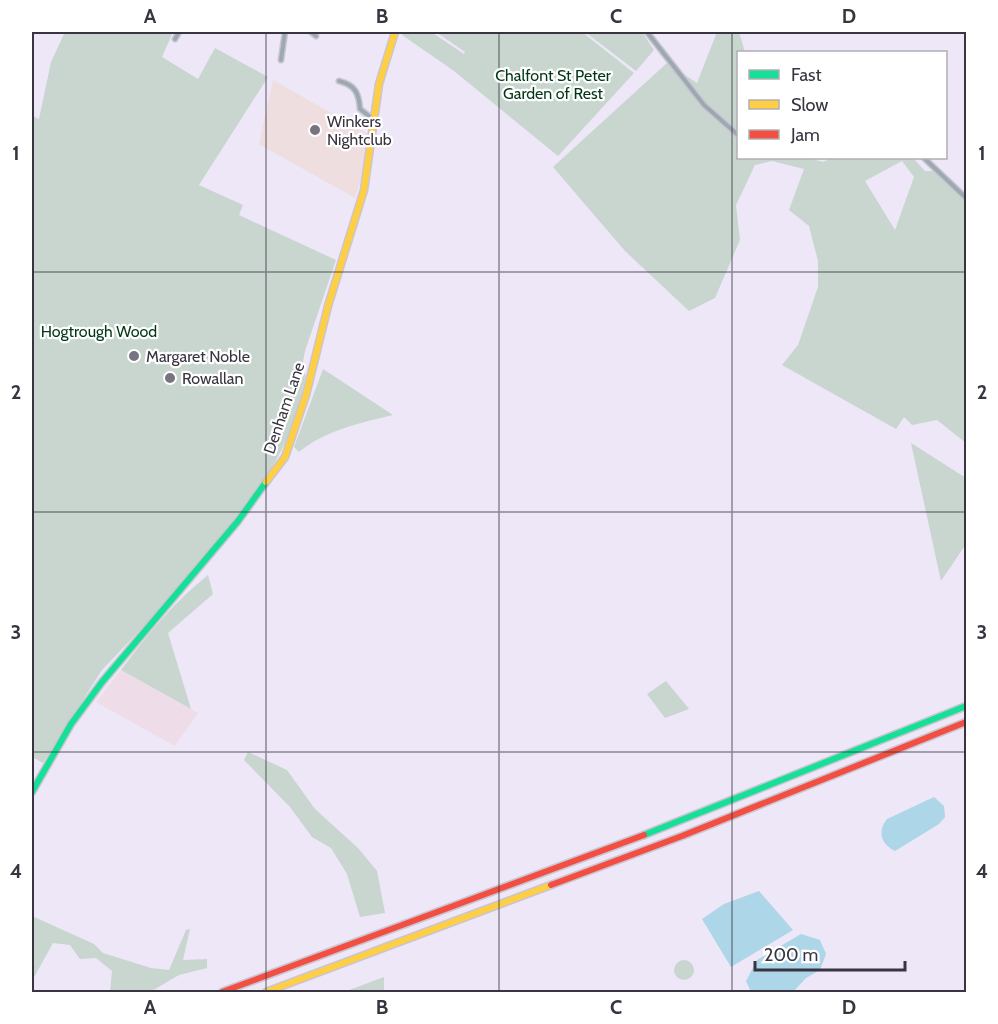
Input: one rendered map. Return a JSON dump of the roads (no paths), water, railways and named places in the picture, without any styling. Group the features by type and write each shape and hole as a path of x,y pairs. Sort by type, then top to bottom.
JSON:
{"main road":[{"name":"Denham Lane","path":"32,792 71,724 102,682 238,521 285,456 306,395 328,306 364,190 379,84 395,32"},
{"path":"222,993 662,828 966,706"},
{"path":"266,993 682,836 966,722"}],"street":[{"path":"175,39 179,32"},
{"path":"281,60 285,32"},
{"path":"311,32 316,36"},
{"path":"647,32 704,105 737,134"},
{"path":"339,81 352,86 359,96 360,109 375,120"},
{"path":"925,159 966,198"}],"water":[{"path":"934,797 944,806 945,817 939,824 895,851 886,845 881,833 887,819"},
{"path":"759,891 793,930 731,967 702,919 724,904"},
{"path":"801,934 820,940 826,954 820,970 806,978 793,992 751,992 746,981 757,960"}],"place":[{"name":"Winkers Nightclub","path":"315,130"},
{"name":"Margaret Noble","path":"134,356"},
{"name":"Rowallan","path":"170,378"}],"park label":[{"name":"Chalfont St Peter Garden of Rest","path":"553,84"},
{"name":"Hogtrough Wood","path":"99,331"}]}
